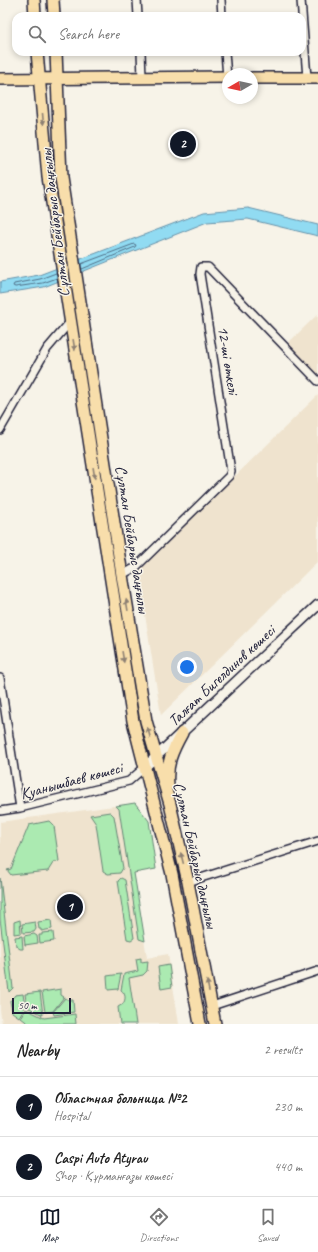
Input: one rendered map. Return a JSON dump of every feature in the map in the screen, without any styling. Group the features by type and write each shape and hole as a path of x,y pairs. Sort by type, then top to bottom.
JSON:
{"main road":[{"path":"34,0 35,12"},
{"path":"53,0 54,12"},
{"name":"Сұлтан Бейбарыс даңғылы","path":"56,56 61,178 122,575 146,721 170,804 188,882 215,1024"},
{"path":"57,56 65,72 81,77"},
{"path":"18,78 31,72 38,57"},
{"name":"Сұлтан Бейбарыс даңғылы","path":"38,57 48,177 133,720 172,874 200,1024"},
{"path":"0,79 58,77 222,78"},
{"path":"59,105 67,86 81,77"},
{"path":"18,78 28,82 33,87 41,102"},
{"path":"258,78 312,78"},
{"path":"170,804 168,762 182,733"}],"street":[{"path":"137,0 138,12"},
{"path":"221,0 222,12"},
{"path":"301,0 303,12"},
{"path":"306,35 312,78"},
{"path":"141,56 142,77"},
{"path":"225,56 226,68"},
{"name":"12-ші өткелі","path":"122,575 136,567 229,476 231,471 200,274 202,266 208,267 318,381"},
{"path":"0,430 48,349 70,322"},
{"name":"Талғат Бигелдинов көшесі","path":"145,767 318,605"},
{"path":"0,678 20,808"},
{"name":"Қуанышбаев көшесі","path":"0,811 20,808 129,781 145,767"},
{"path":"188,882 318,841"},
{"path":"212,1006 318,971"}],"shaded area":[{"path":"318,314 318,377 286,345"},
{"path":"318,395 318,561 161,715 138,571"},
{"path":"135,803 149,821 156,869 134,873 147,958 168,954 179,1024 2,1024 0,1010 0,822"}],"green space":[{"path":"135,803 149,821 156,869 134,873 145,941 139,939 119,809 116,806"},
{"path":"110,812 114,816 123,868 120,873 108,874 103,871 96,824 90,815"},
{"path":"49,821 54,826 59,861 53,863 48,871 11,875 7,870 11,869 29,825"},
{"path":"0,878 13,988 9,992 0,919"},
{"path":"121,878 125,880 134,938 131,940 127,939 118,881"},
{"path":"20,920 21,933 14,934 14,922"},
{"path":"51,920 52,929 41,931 41,929 39,929 38,922"},
{"path":"35,922 36,929 34,932 23,933 22,924"},
{"path":"53,932 54,941 40,943 39,935 42,935 42,933"},
{"path":"34,934 37,936 38,943 25,945 24,936"},
{"path":"22,936 23,949 20,949 16,946 15,937"},
{"path":"141,958 141,962 148,961 147,971 143,975 129,978 136,1024 120,1024 118,1007 123,1004 125,998 124,993 121,990 124,974 138,971 136,959"},
{"path":"169,965 172,987 161,989 158,967"},
{"path":"121,974 118,989 108,990 107,976"},
{"path":"61,989 61,995 64,997 53,1011 45,1012 42,992"},
{"path":"40,992 43,1015 27,1007 25,994"},
{"path":"23,994 25,1007 19,1017 12,1012 10,1001 15,995"},
{"path":"65,998 73,1000 74,1012 54,1015 53,1012"},
{"path":"26,1009 44,1018 75,1014 76,1024 29,1024 21,1018"}],"water":[{"path":"248,208 318,225 318,236 248,219 207,222 44,287 0,294 0,282 39,275 204,212"}],"place":[{"name":"Caspi Auto Atyrau","path":"183,144"},
{"name":"Областная больница №2","path":"70,907"}]}
